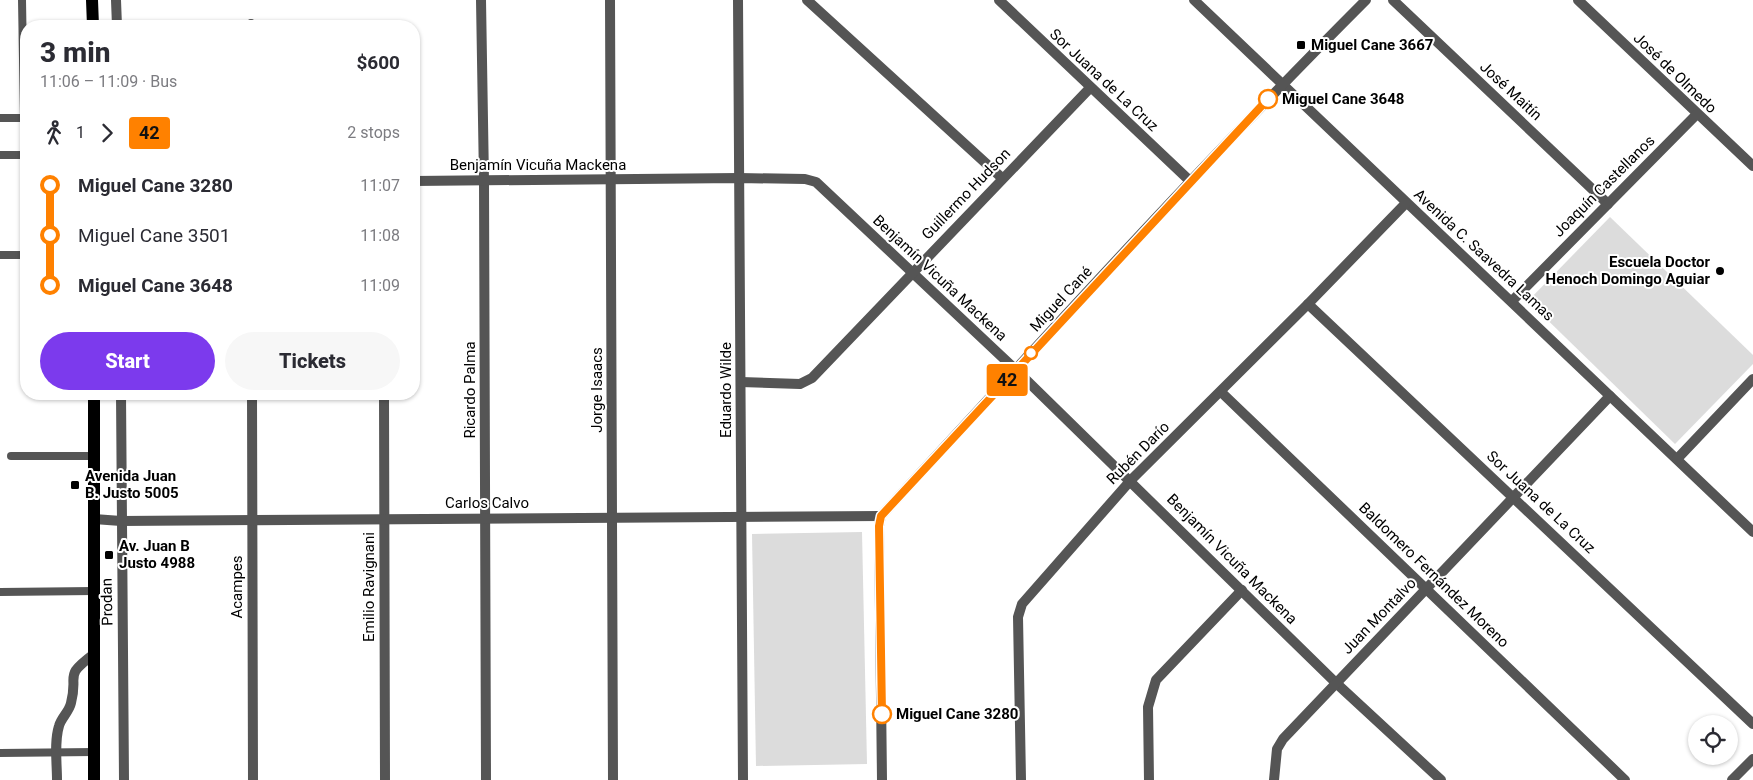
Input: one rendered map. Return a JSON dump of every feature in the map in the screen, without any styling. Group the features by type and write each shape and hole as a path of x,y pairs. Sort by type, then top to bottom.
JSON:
{"main road":[{"path":"92,0 93,20"},
{"path":"94,400 94,780"}],"street":[{"path":"116,0 117,20"},
{"name":"Ricardo Palma","path":"481,0 484,180 486,780"},
{"name":"Jorge Isaacs","path":"610,0 613,780"},
{"name":"Eduardo Wilde","path":"738,0 743,780"},
{"path":"807,0 1002,178"},
{"name":"Sor Juana de La Cruz","path":"998,0 1190,181"},
{"name":"Avenida C. Saavedra Lamas","path":"1194,0 1753,532"},
{"name":"Miguel Cané","path":"881,516 1190,181 1282,84 1366,0"},
{"name":"José Maitín","path":"1393,0 1608,204"},
{"name":"José de Olmedo","path":"1578,0 1753,166"},
{"name":"Guillermo Hudson","path":"741,382 800,384 806,382 1090,88"},
{"name":"Joaquín Castellanos","path":"1512,301 1697,114"},
{"name":"Benjamín Vicuña Mackena","path":"420,181 738,178 805,179 816,182 1131,480 1336,683 1441,780"},
{"name":"Rubén Darío","path":"1021,780 1019,609 1131,480 1221,392 1406,203"},
{"name":"Sor Juana de La Cruz","path":"1308,304 1753,724"},
{"path":"1677,460 1753,379"},
{"name":"Baldomero Fernández Moreno","path":"1221,392 1625,780"},
{"name":"Juan Montalvo","path":"1274,780 1277,748 1336,683 1610,396"},
{"name":"Prodan","path":"121,400 124,780"},
{"name":"Acampes","path":"252,400 253,780"},
{"name":"Emilio Ravignani","path":"384,400 385,780"},
{"path":"881,516 879,526 882,780"},
{"name":"Carlos Calvo","path":"94,519 121,521 881,516"},
{"path":"1149,780 1148,707 1156,680 1242,590"},
{"path":"57,780 59,724 69,711 72,699 72,676 78,666 94,654"},
{"path":"1732,780 1753,759"}],"lane":[{"path":"22,0 23,20"},
{"path":"0,118 20,118"},
{"path":"0,155 20,154"},
{"path":"0,255 20,255"},
{"path":"11,456 94,456"},
{"path":"0,592 94,591"},
{"path":"0,753 94,752"}],"shaded area":[{"path":"1610,217 1753,355 1753,364 1675,444 1528,301"},
{"path":"862,532 867,764 756,766 752,534"}],"bus line":[{"name":"42","path":"882,714 879,526 881,516 1268,99"}],"place":[{"name":"Miguel Cane 3667","path":"1301,45"},
{"name":"Miguel Cane 3648","path":"1268,99"},
{"name":"Escuela Doctor Henoch Domingo Aguiar","path":"1720,271"},
{"name":"Avenida Juan B. Justo 5005","path":"75,485"},
{"name":"Av. Juan B Justo 4988","path":"109,555"},
{"name":"Miguel Cane 3280","path":"882,714"}]}
